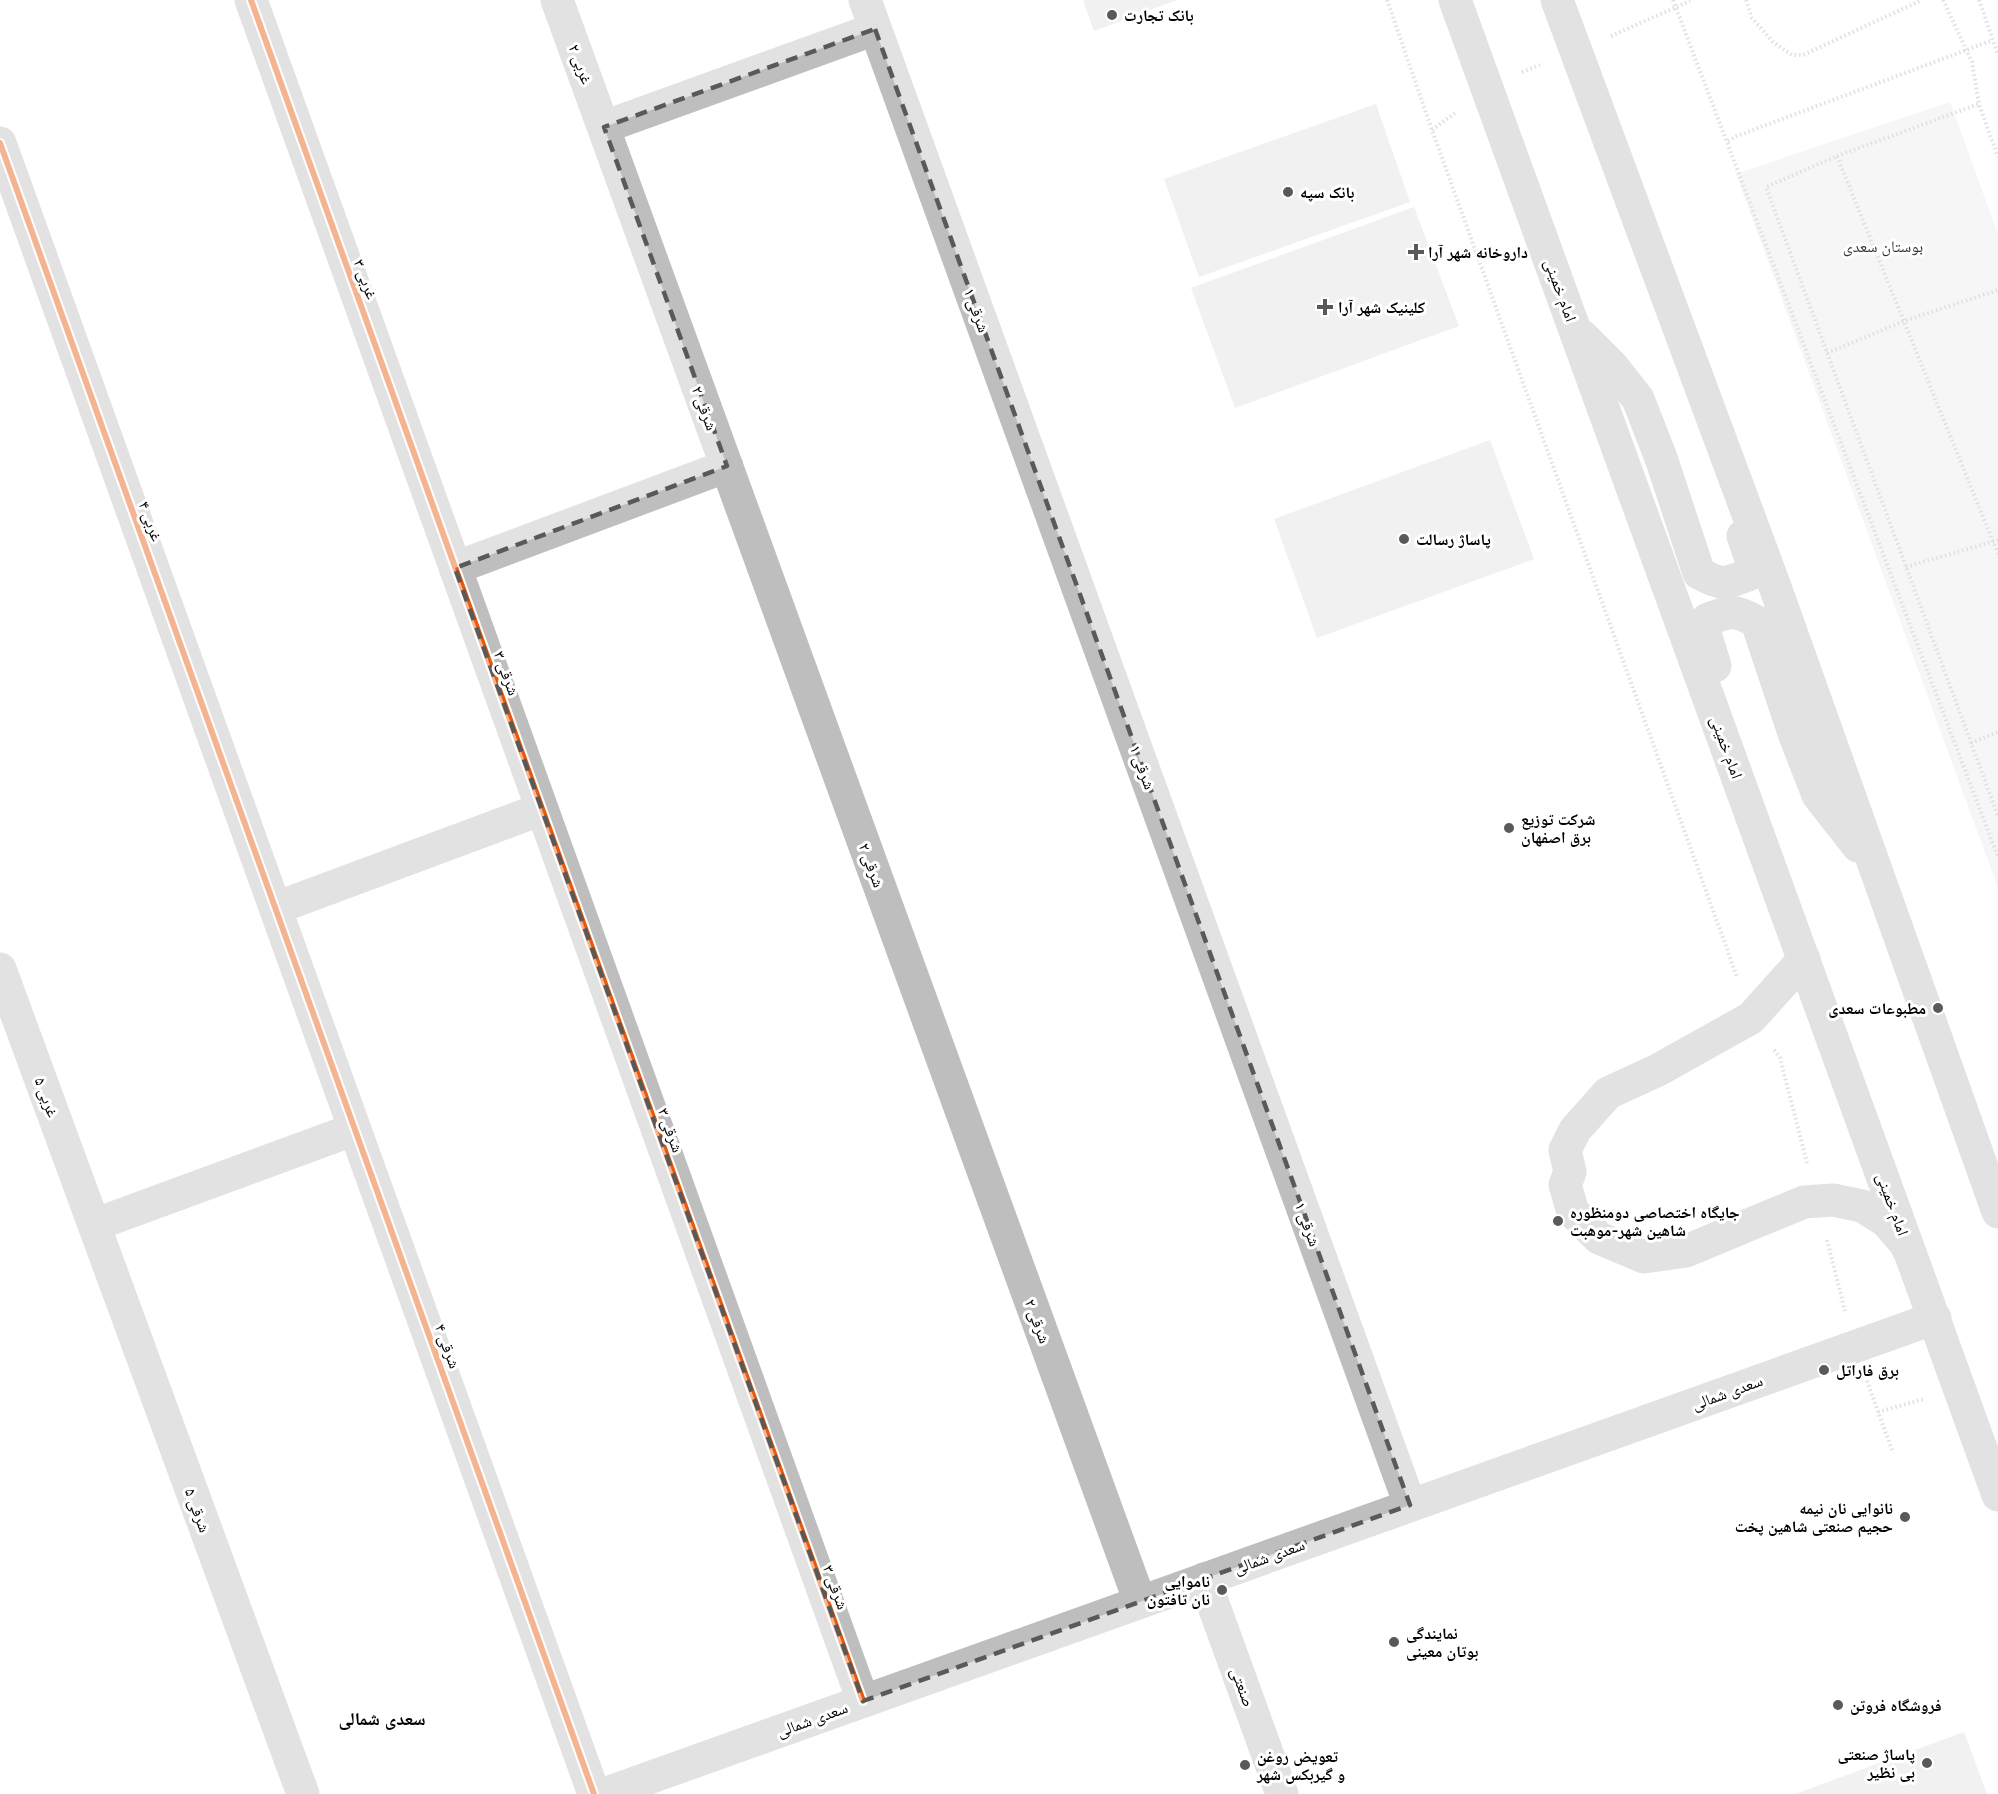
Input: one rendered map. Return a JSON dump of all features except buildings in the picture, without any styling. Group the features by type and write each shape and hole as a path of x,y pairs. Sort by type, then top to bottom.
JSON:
{"street":[{"name":"۳ غربی","path":"251,0 455,568"},
{"name":"۲ غربی","path":"557,0 604,127"},
{"name":"امام خمینی","path":"1455,0 1998,1495"},
{"path":"1557,0 1734,478 1998,1212"},
{"path":"604,127 870,15"},
{"name":"۱ شرقی","path":"870,15 1410,1505"},
{"name":"۲ شرقی","path":"604,127 1140,1602"},
{"name":"۴ غربی","path":"0,143 276,908"},
{"path":"1575,328 1613,367 1638,399 1662,458 1700,573 1717,583 1730,582 1748,575 1752,562 1730,500 1734,478"},
{"path":"455,568 727,466"},
{"name":"۳ شرقی","path":"455,568 863,1701"},
{"path":"1720,726 1726,695 1705,633 1708,620 1726,613 1739,612 1757,622 1795,736 1818,795 1874,866"},
{"path":"276,908 542,809"},
{"name":"۴ شرقی","path":"276,908 594,1794"},
{"path":"1804,959 1751,1018 1658,1070 1608,1093 1601,1100 1575,1130 1564,1150 1570,1172 1564,1185 1573,1212 1599,1238 1644,1257 1686,1251 1713,1242 1804,1202 1833,1200 1862,1206 1886,1221 1905,1243 1917,1270"},
{"name":"۵ غربی","path":"0,969 94,1226"},
{"path":"94,1226 355,1129"},
{"name":"۵ شرقی","path":"94,1226 303,1794"},
{"name":"سعدی شمالی","path":"604,1794 659,1785 863,1701 1935,1318"},
{"name":"صنعتی","path":"1204,1579 1282,1794"}],"path":[{"path":"1387,0 1751,1018 1780,1058 1855,1346 1893,1453"},
{"path":"1673,0 1998,857"},
{"path":"1746,0 1752,18 1773,42 1792,55 1803,54 1922,0"},
{"path":"1943,0 1972,62 1978,104 1998,157"},
{"path":"1979,0 1998,55"},
{"path":"1728,141 1993,40"},
{"path":"1978,104 1836,156 1766,187 1998,816"},
{"path":"1836,156 1998,554"},
{"path":"1827,353 1904,321 1998,290"},
{"path":"1906,567 1998,540"},
{"path":"1971,742 1998,732"}],"highlighted area":[{"path":"875,29 1410,1505 863,1701 455,568 727,466 604,127"}],"green space":[{"name":"بوستان سعدی","path":"1950,102 1998,234 1998,888 1736,174"}],"cycle path":[{"path":"251,0 863,1701"},
{"path":"0,143 594,1794"}],"place":[{"name":"بانک تجارت","path":"1112,15"},
{"name":"بانک سپه","path":"1288,192"},
{"name":"داروخانه شهر آرا","path":"1416,252"},
{"name":"کلینیک شهر آرا","path":"1325,307"},
{"name":"پاساژ رسالت","path":"1404,539"},
{"name":"شرکت توزیع برق اصفهان","path":"1509,828"},
{"name":"مطبوعات سعدی","path":"1938,1008"},
{"name":"جایگاه اختصاصی دومنظوره شاهین شهر-موهبت","path":"1558,1221"},
{"name":"برق فاراتل","path":"1824,1370"},
{"name":"نانوایی نان نیمه حجیم صنعتی شاهین پخت","path":"1905,1517"},
{"name":"ناموایی نان تافتون","path":"1222,1590"},
{"name":"نمایندگی بوتان معینی","path":"1394,1642"},
{"name":"فروشگاه فروتن","path":"1838,1705"},
{"name":"پاساژ صنعتی بی نظیر","path":"1927,1763"},
{"name":"تعویض روغن و گیربکس شهر","path":"1245,1765"}],"district":[{"name":"سعدی شمالی","path":"382,1719"}]}
